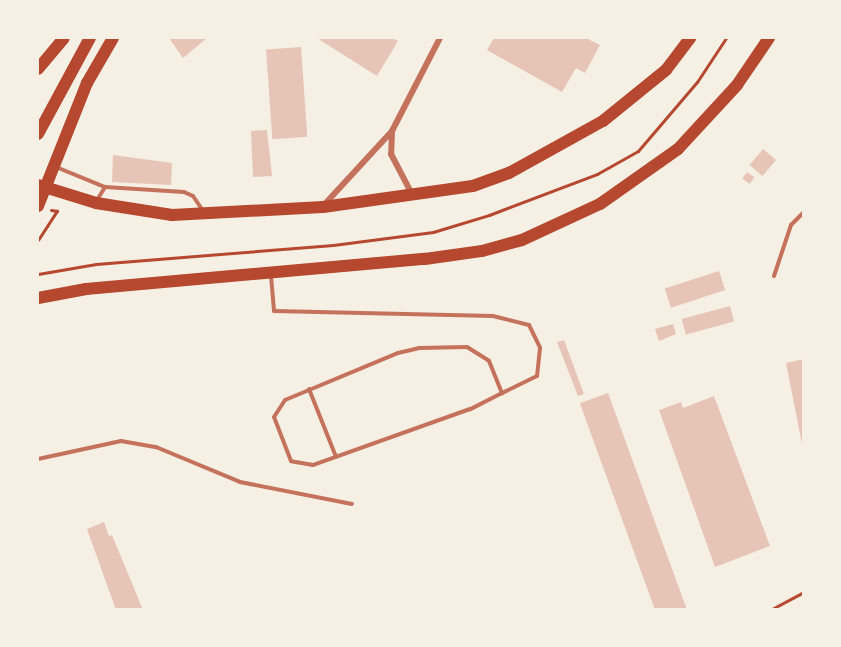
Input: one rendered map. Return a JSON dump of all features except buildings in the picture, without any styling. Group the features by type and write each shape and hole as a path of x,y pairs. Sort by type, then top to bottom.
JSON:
{"highway":[{"path":"38,69 64,38"},
{"path":"38,134 43,131 90,38"},
{"path":"38,206 42,186 54,166 87,83 114,38"},
{"path":"42,186 96,203 172,214 323,207 473,186 549,153 603,122 666,70 690,38"},
{"path":"38,298 86,289 482,251 563,224 622,191 678,150 737,85 770,38"}],"street":[{"path":"323,207 392,130 440,38"},
{"path":"392,130 391,154 414,196"}],"lane":[{"path":"54,166 105,187 184,192 193,196 205,214"},
{"path":"96,203 105,187"},
{"path":"774,276 791,225 804,212"},
{"path":"271,272 274,311 493,316 529,325 540,348 537,376 470,409 313,465 291,461 274,417 285,400 398,353 419,348 467,347 489,361 502,393"},
{"path":"309,389 336,457"},
{"path":"38,459 120,441 156,447 240,482 352,504"}],"path":[{"path":"38,240 57,211"},
{"path":"770,609 804,592"}]}
